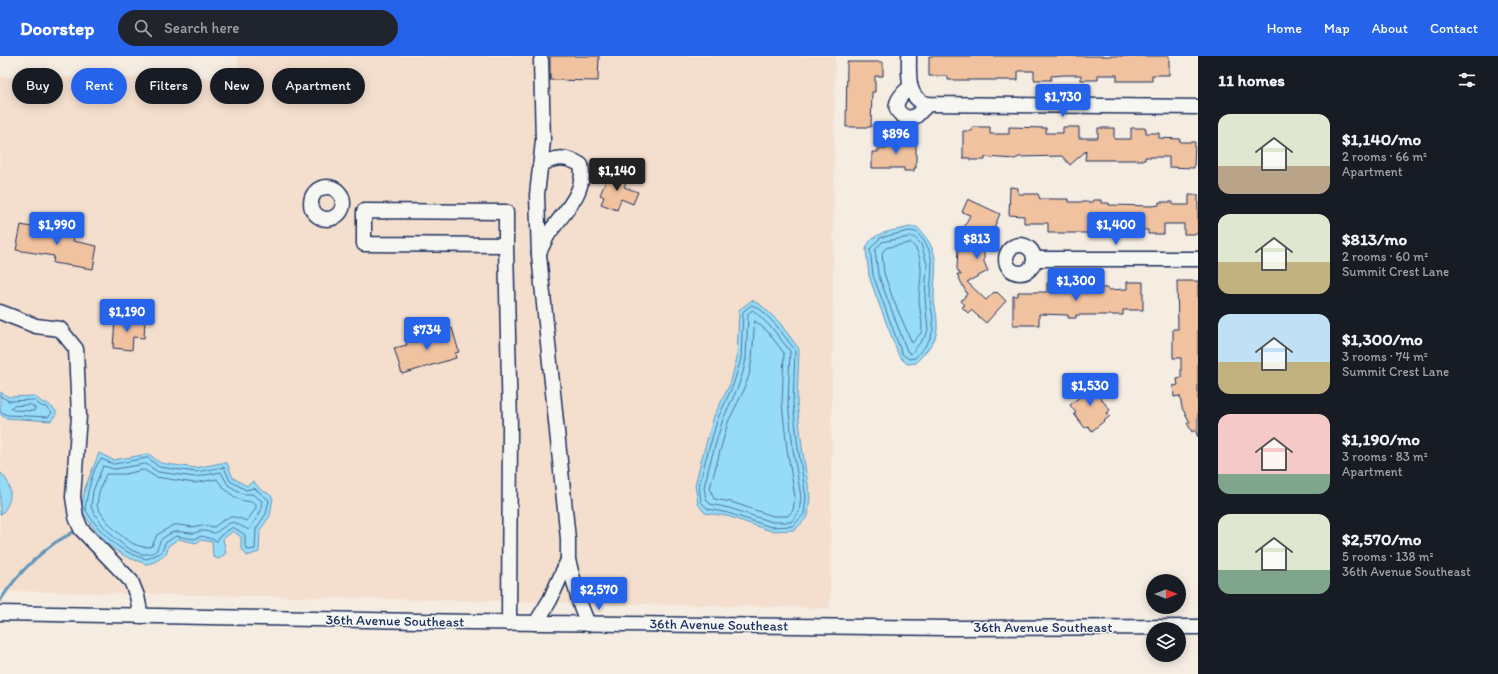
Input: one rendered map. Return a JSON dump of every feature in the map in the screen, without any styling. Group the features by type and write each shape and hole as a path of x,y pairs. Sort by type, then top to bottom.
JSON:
{"street":[{"path":"909,56 910,87 917,101 928,104 1198,107"},
{"path":"541,60 543,141 537,194 538,255 568,539 568,560 580,604 588,624"},
{"path":"910,87 901,94 898,100 897,109 899,113 908,118 916,116 928,104"},
{"path":"538,255 548,235 573,202 583,173 581,165 565,158 548,160 540,166"},
{"path":"342,211 506,212 510,427 509,623"},
{"path":"364,211 364,244 506,245"},
{"path":"1034,259 1198,259"},
{"path":"0,312 36,326 60,329 76,349 79,416 73,498 76,517 81,529 131,581 137,596 141,616"},
{"path":"536,623 550,600 568,560"},
{"name":"36th Avenue Southeast","path":"0,613 588,624 948,628 1198,627"}],"shaded area":[{"path":"238,56 835,56 830,608 0,591 0,77 12,77 12,104 63,104 63,77 71,77 71,104 127,104 127,78 135,78 135,104 202,104 202,78 210,78 210,104 264,104 264,68 238,68"}],"water":[{"path":"910,227 917,227 931,245 934,253 934,299 937,329 935,338 929,348 916,363 907,364 899,356 869,276 866,249 869,243 878,235"},
{"path":"752,300 762,306 779,322 799,349 797,402 810,497 808,516 795,530 771,531 727,516 705,513 698,504 695,485 701,461 714,416 730,384 737,358 739,310"},
{"path":"0,392 9,397 34,396 43,403 47,403 56,411 56,414 51,421 5,418 0,414"},
{"path":"99,453 113,460 149,454 160,463 196,468 227,463 233,478 247,486 253,481 262,491 268,493 273,498 270,516 260,530 259,552 247,556 241,547 241,537 233,531 223,539 226,553 219,559 213,557 212,542 201,540 196,543 178,539 168,546 167,553 163,557 147,564 129,558 120,553 105,541 81,510 85,488"},
{"path":"0,472 8,483 10,494 7,505 0,515"}],"building":[{"path":"550,56 599,56 598,81 550,80"},
{"path":"929,56 1169,56 1169,75 1152,75 1152,81 1117,81 1117,75 1098,75 1098,80 1081,80 1081,75 1065,75 1051,76 1051,80 1034,80 1034,71 1018,71 1018,80 948,80 948,76 929,76"},
{"path":"847,62 883,62 883,76 875,76 875,92 872,92 871,127 846,127"},
{"path":"972,127 990,127 990,134 1009,134 1009,127 1046,128 1046,133 1063,133 1063,127 1079,127 1079,138 1098,138 1098,128 1114,128 1114,139 1131,139 1131,128 1146,128 1146,133 1159,133 1159,138 1180,139 1180,142 1195,142 1194,168 1169,167 1169,157 1145,157 1145,160 1085,160 1086,151 1070,165 1062,156 1019,157 1015,159 985,157 985,160 970,160 970,158 963,158 963,131 972,131"},
{"path":"886,138 914,139 914,144 916,144 916,168 914,168 914,171 904,171 904,168 872,168 872,152 878,152 878,149 886,149"},
{"path":"616,171 629,176 624,187 638,192 633,204 621,199 617,210 601,204 604,197 600,195 607,178 613,181"},
{"path":"1010,187 1018,188 1018,194 1038,194 1040,199 1069,199 1069,202 1092,202 1093,200 1101,200 1101,203 1109,203 1109,205 1153,206 1159,205 1159,202 1173,202 1173,205 1189,205 1189,195 1198,195 1198,234 1184,234 1184,224 1164,224 1164,234 1148,234 1148,230 1130,229 1130,233 1048,233 1048,223 1024,223 1024,216 1009,215"},
{"path":"968,199 1000,214 989,239 984,237 984,262 988,271 967,282 986,300 994,292 997,292 1006,301 986,323 971,310 968,313 962,307 965,305 961,301 967,294 957,274 961,275 957,269 958,248 963,248 962,232 970,215 962,212"},
{"path":"21,225 62,233 63,226 76,228 73,241 97,246 93,269 53,263 54,256 16,250"},
{"path":"1082,281 1095,281 1095,288 1108,288 1108,290 1127,289 1127,282 1143,282 1143,310 1123,310 1123,315 1076,315 1076,318 1068,318 1068,315 1039,314 1039,325 1013,325 1013,296 1018,296 1018,292 1047,292 1047,283 1082,284"},
{"path":"1177,281 1198,281 1198,437 1195,430 1192,432 1187,423 1190,422 1182,408 1180,396 1174,397 1173,386 1178,385 1177,379 1181,378 1181,358 1173,358 1173,329 1178,329"},
{"path":"115,319 145,321 144,338 133,337 132,350 113,348"},
{"path":"452,328 459,352 455,353 456,358 402,374 394,348 407,345 406,341"},
{"path":"1087,383 1089,385 1092,383 1101,394 1099,396 1110,410 1107,413 1110,416 1092,431 1088,426 1085,428 1074,414 1076,413 1070,405 1082,395 1078,390"}],"waterway":[{"path":"0,601 17,578 30,564 54,543 73,532"}]}
